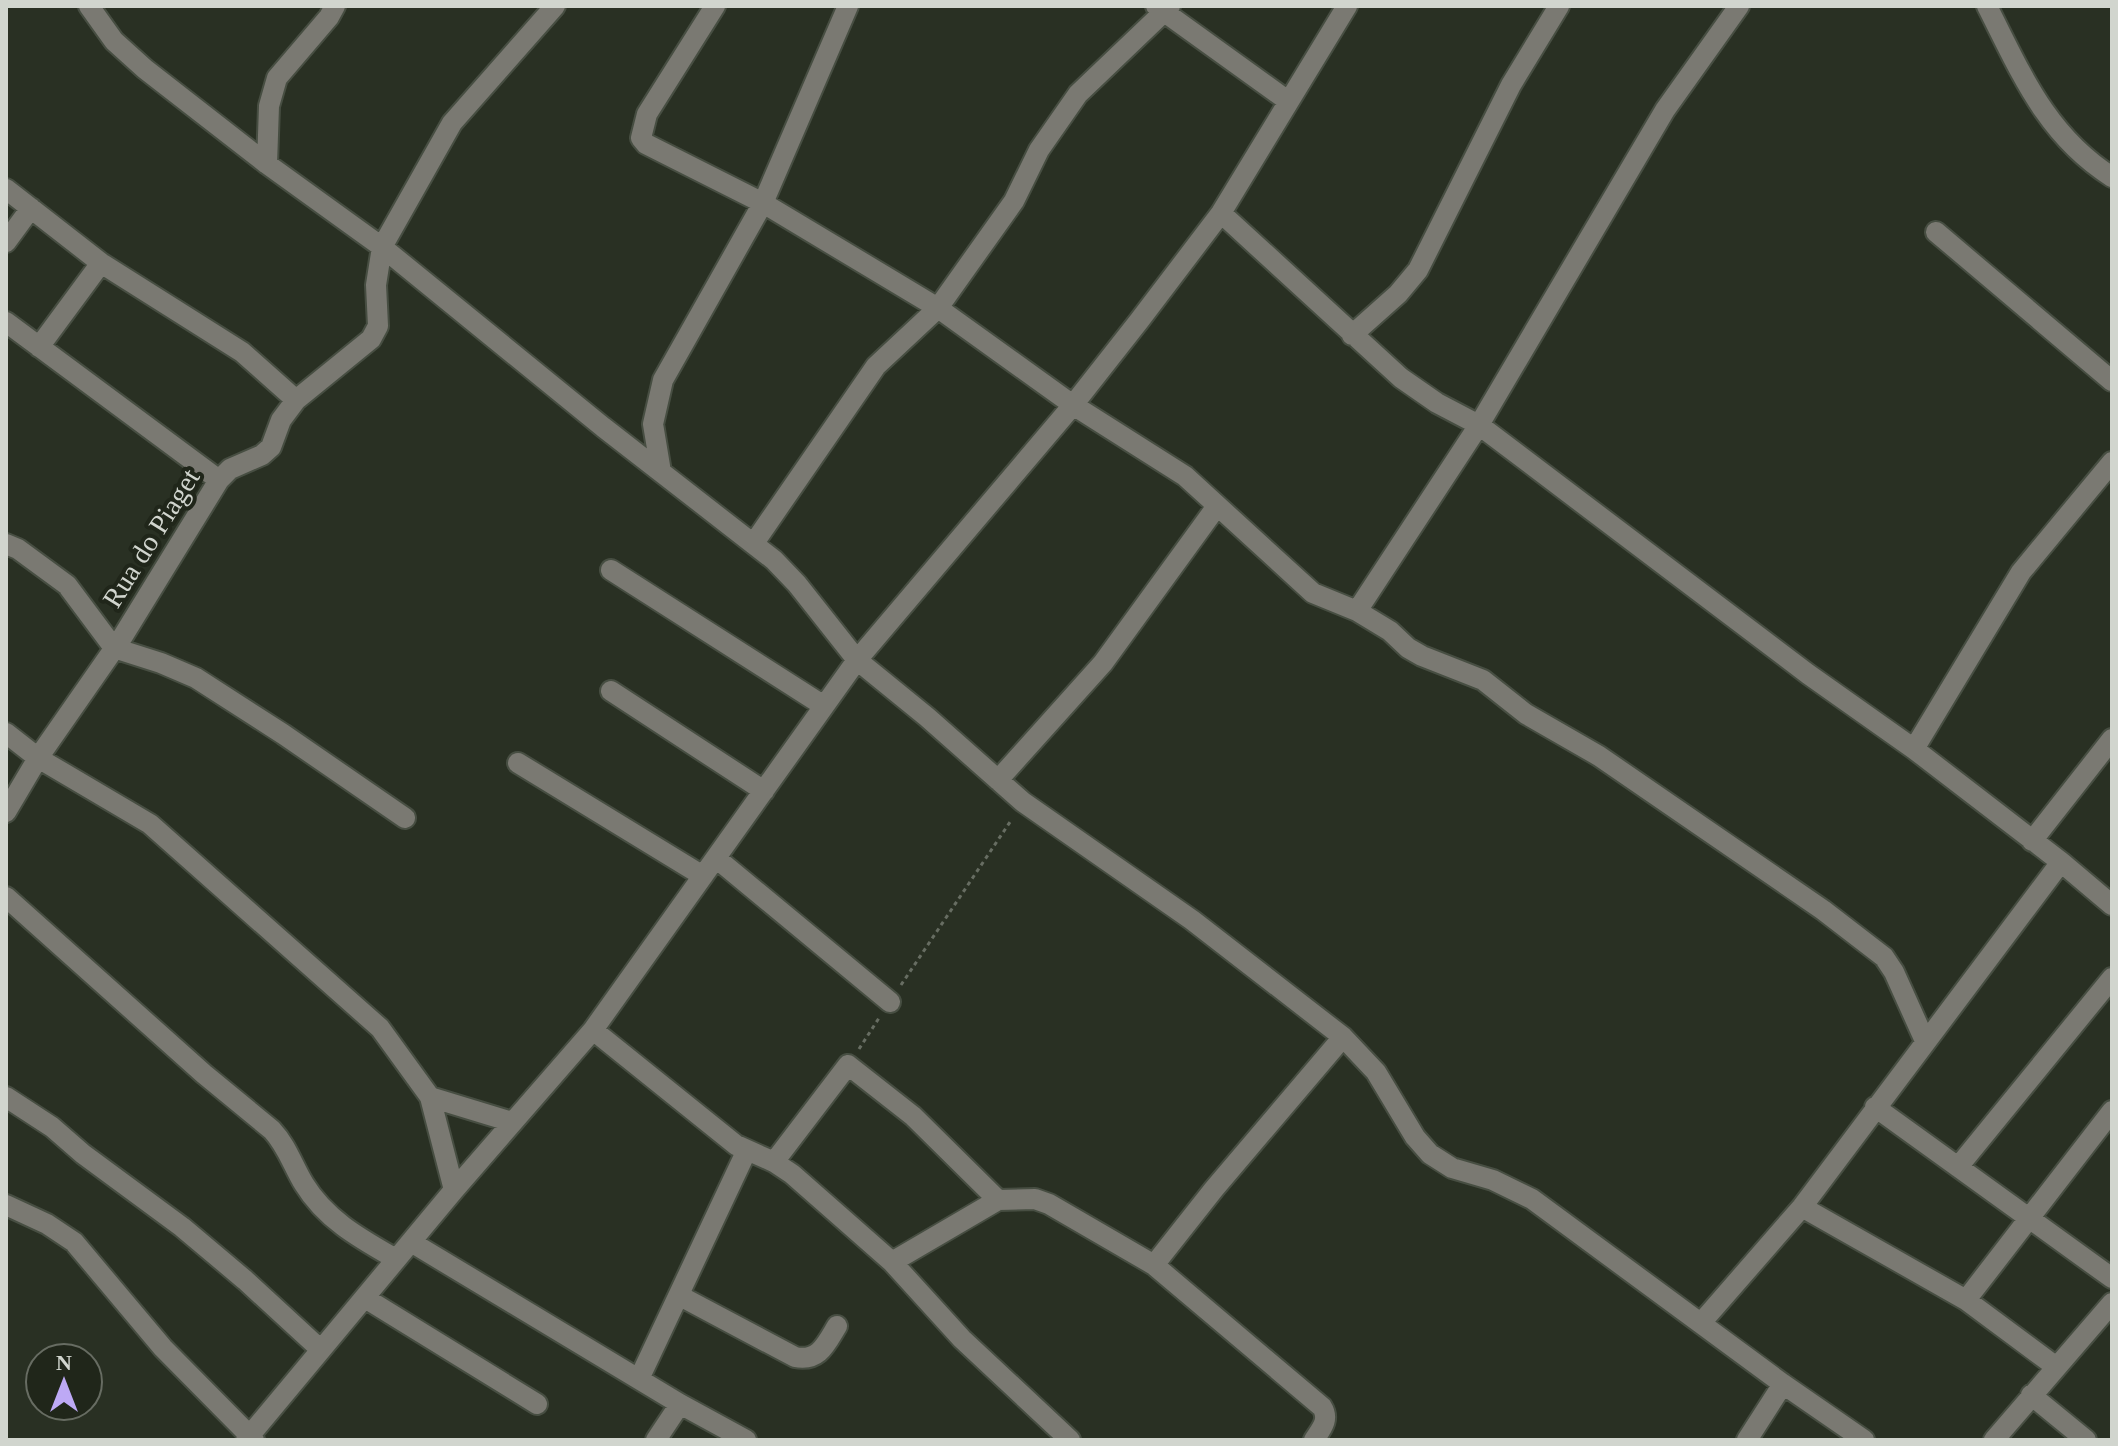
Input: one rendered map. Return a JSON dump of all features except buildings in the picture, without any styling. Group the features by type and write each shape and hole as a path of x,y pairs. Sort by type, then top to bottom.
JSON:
{"street":[{"path":"267,164 269,106 277,78 335,6"},
{"name":"Rua do Piaget","path":"6,812 219,480 230,469 262,455 271,447 281,420 296,400 371,339 378,326 376,285 382,247 452,123 555,6"},
{"path":"715,6 647,114 641,138 646,144 763,203 938,308 1073,405 1185,476 1305,587 1322,598 1357,611 1422,656 1483,680 1526,714 1599,756 1865,941 1884,957 1894,972 1925,1041"},
{"path":"661,472 653,424 663,380 763,203 848,6"},
{"path":"6,1205 47,1224 74,1242 155,1340 250,1439 320,1349 593,1030 857,660 1073,405 1221,213 1347,6"},
{"path":"1352,335 1398,294 1418,270 1511,85 1559,6"},
{"path":"1357,611 1479,425 1665,110 1739,6"},
{"path":"1987,6 2029,90 2059,133 2088,162 2112,177"},
{"path":"93,7 114,41 145,69 267,164 382,247 754,543 797,584 857,660 1023,802 1192,920 1343,1037 1376,1072 1415,1137 1430,1154 1452,1168 1493,1180 1532,1199 1864,1440"},
{"path":"754,543 876,366 938,308 1014,201 1039,150 1078,94 1164,8 1288,101"},
{"path":"6,189 101,263 242,352 296,400"},
{"path":"6,242 31,208"},
{"path":"1221,213 1401,378 1437,403 1479,425 1808,674 1914,749 2112,905"},
{"path":"1936,232 2112,381"},
{"path":"39,347 101,263"},
{"path":"6,322 219,480"},
{"path":"1914,749 2021,572 2112,462"},
{"path":"998,780 1103,663 1217,506"},
{"path":"6,544 67,585 114,648 196,678 405,818"},
{"path":"611,570 824,706"},
{"path":"611,691 764,791"},
{"path":"6,733 38,758 150,824 380,1028 430,1097 454,1190"},
{"path":"2032,841 2112,739"},
{"path":"518,763 703,876"},
{"path":"716,858 890,1002"},
{"path":"1701,1323 1802,1207 2061,862"},
{"path":"6,897 204,1074 272,1130 282,1141 304,1184 335,1221 396,1259"},
{"path":"1958,1167 2112,978"},
{"path":"593,1030 746,1152 774,1162 792,1174 892,1262 962,1339 1070,1440"},
{"path":"1154,1265 1343,1037"},
{"path":"774,1162 848,1065 913,1116 998,1200"},
{"path":"6,1097 52,1127 83,1154 182,1227 320,1349"},
{"path":"430,1097 512,1122"},
{"path":"1875,1107 2112,1278"},
{"path":"1966,1300 2112,1111"},
{"path":"639,1379 746,1152"},
{"path":"892,1262 998,1200 1035,1199 1049,1204 1154,1265 1322,1407 1325,1422 1314,1440"},
{"path":"1802,1207 1966,1300 2055,1366"},
{"path":"411,1242 680,1404 746,1440"},
{"path":"680,1296 804,1359 819,1354 837,1326"},
{"path":"365,1298 537,1404"},
{"path":"1994,1440 2055,1366 2108,1313"},
{"path":"1747,1440 1783,1384"},
{"path":"2031,1395 2086,1440"},
{"path":"656,1440 680,1404"}],"path":[{"path":"848,1065 1023,802"}]}
